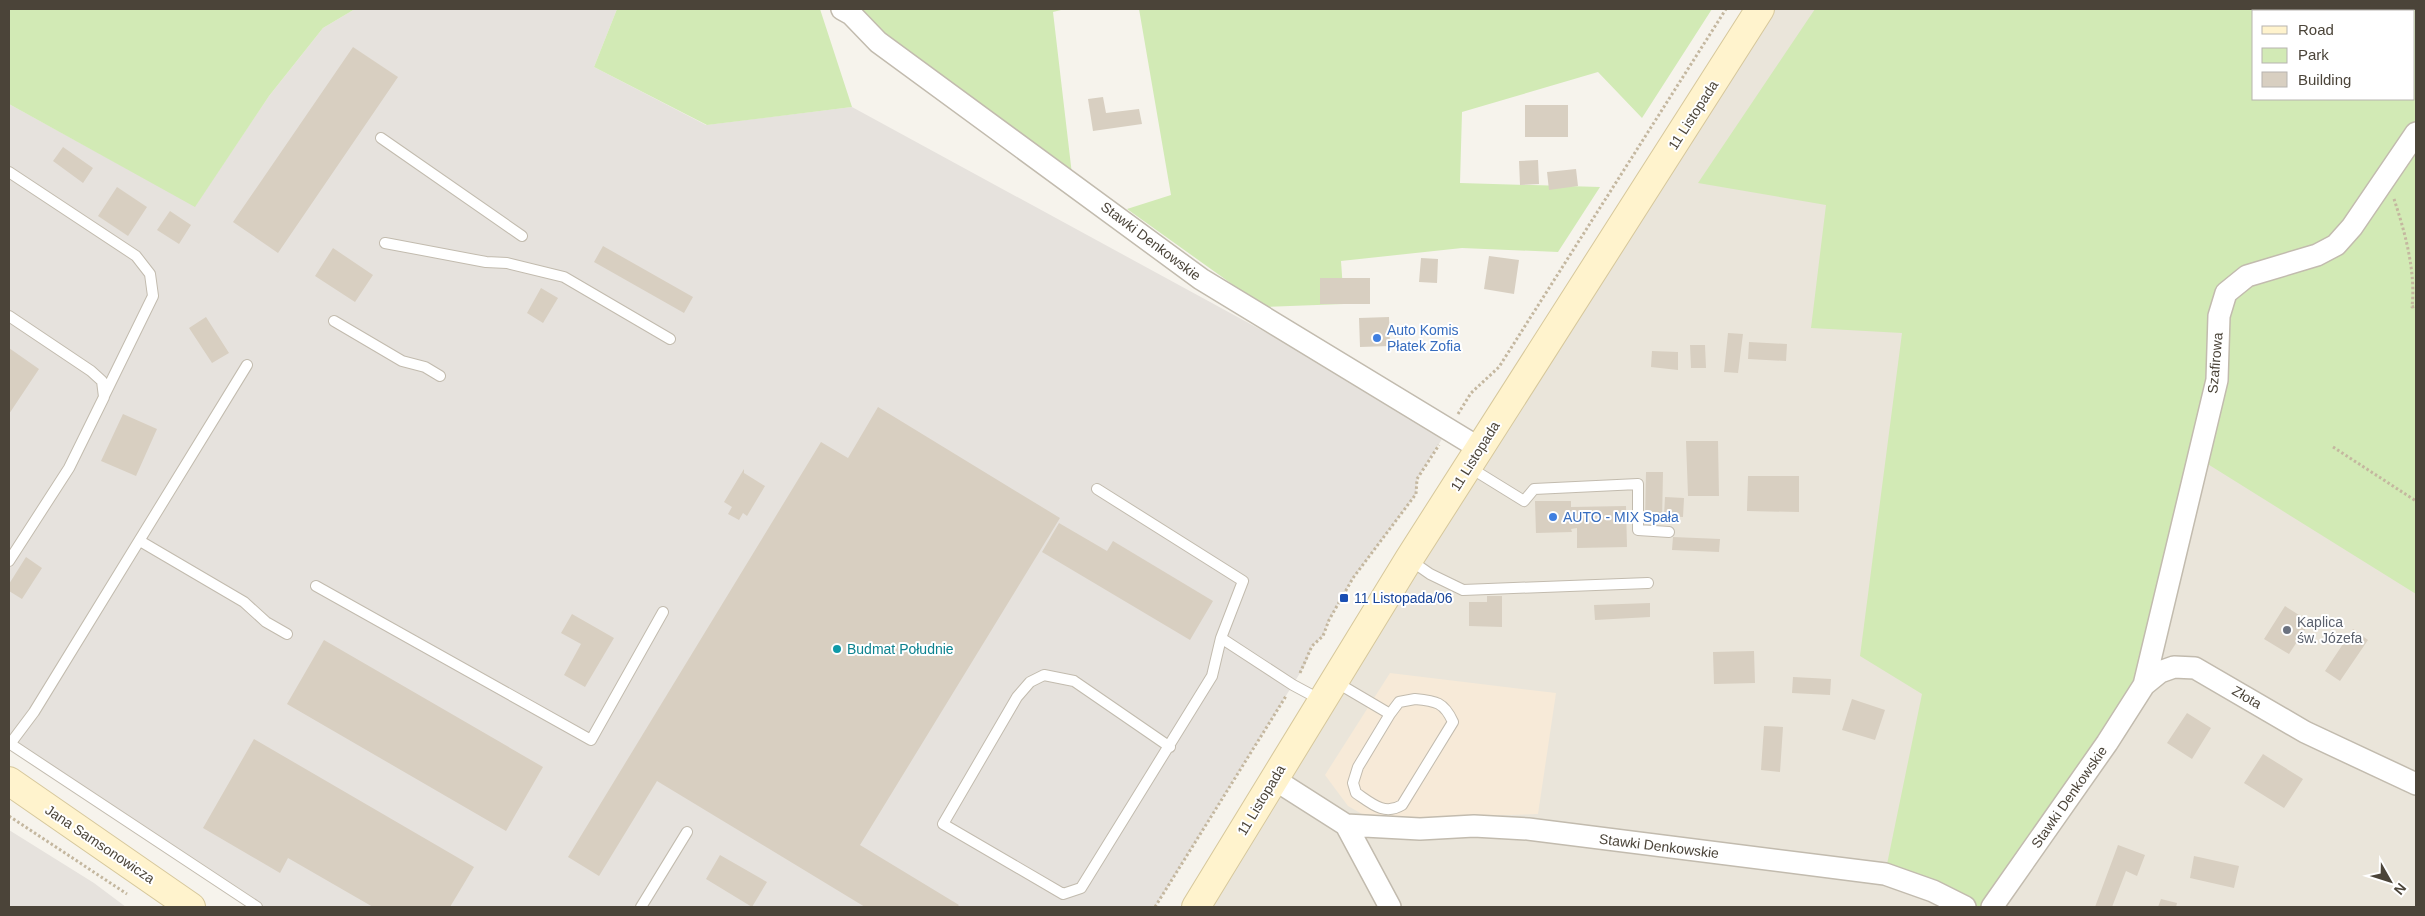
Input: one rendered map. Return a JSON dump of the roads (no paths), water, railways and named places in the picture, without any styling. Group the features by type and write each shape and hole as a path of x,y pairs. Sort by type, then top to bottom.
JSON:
{"street":[{"name":"11 Listopada","path":"1196,907 1327,690 1409,559 1760,9"},
{"name":"Stawki Denkowskie","path":"847,10 878,42 1201,279 1302,339 1448,431 1474,458"},
{"name":"Szafirowa","path":"2144,685 2217,380 2219,316 2226,293 2247,276 2318,254 2336,245 2352,227 2416,133"},
{"name":"Złota","path":"2144,685 2160,672 2174,667 2195,668 2305,732 2350,751 2416,784"},
{"name":"Stawki Denkowskie","path":"1992,907 2108,743 2144,685"},
{"name":"Stawki Denkowskie","path":"1274,779 1346,825 1390,907"},
{"name":"Jana Samsonowicza","path":"9,781 191,907"},
{"name":"Stawki Denkowskie","path":"1346,825 1420,829 1474,826 1528,829 1885,874 1933,891 1965,907"}],"lane":[{"path":"381,138 522,236"},
{"path":"9,172 136,256 150,274 153,296 69,468 9,561"},
{"path":"385,243 486,262 507,263 564,276 670,339"},
{"path":"9,316 91,370 102,381 104,397"},
{"path":"334,321 402,361 425,367 440,376"},
{"path":"247,365 34,712 10,743 257,907"},
{"path":"1474,458 1524,501 1534,489 1638,484 1638,530 1669,532"},
{"path":"1097,489 1243,581 1221,638 1212,676 1170,747 1087,880 1080,888 1070,893 1062,894 943,824 1017,697 1030,682 1044,675 1074,681 1170,747"},
{"path":"140,541 244,602 266,622 287,634"},
{"path":"1409,559 1430,574 1462,590 1648,583"},
{"path":"316,586 591,740 663,612"},
{"path":"1221,638 1293,685 1327,690 1390,714"},
{"path":"1415,699 1434,701 1447,708 1453,722 1402,805 1393,810 1382,810 1356,793 1353,783 1358,767 1390,714 1399,702 1415,699"},
{"path":"641,907 688,832"}],"place":[{"name":"Auto Komis Płatek Zofia","path":"1377,338"},
{"name":"AUTO - MIX Spała","path":"1553,517"},
{"name":"11 Listopada/06","path":"1344,598"},
{"name":"Kaplica św. Józefa","path":"2287,630"},
{"name":"Budmat Południe","path":"837,649"}]}
